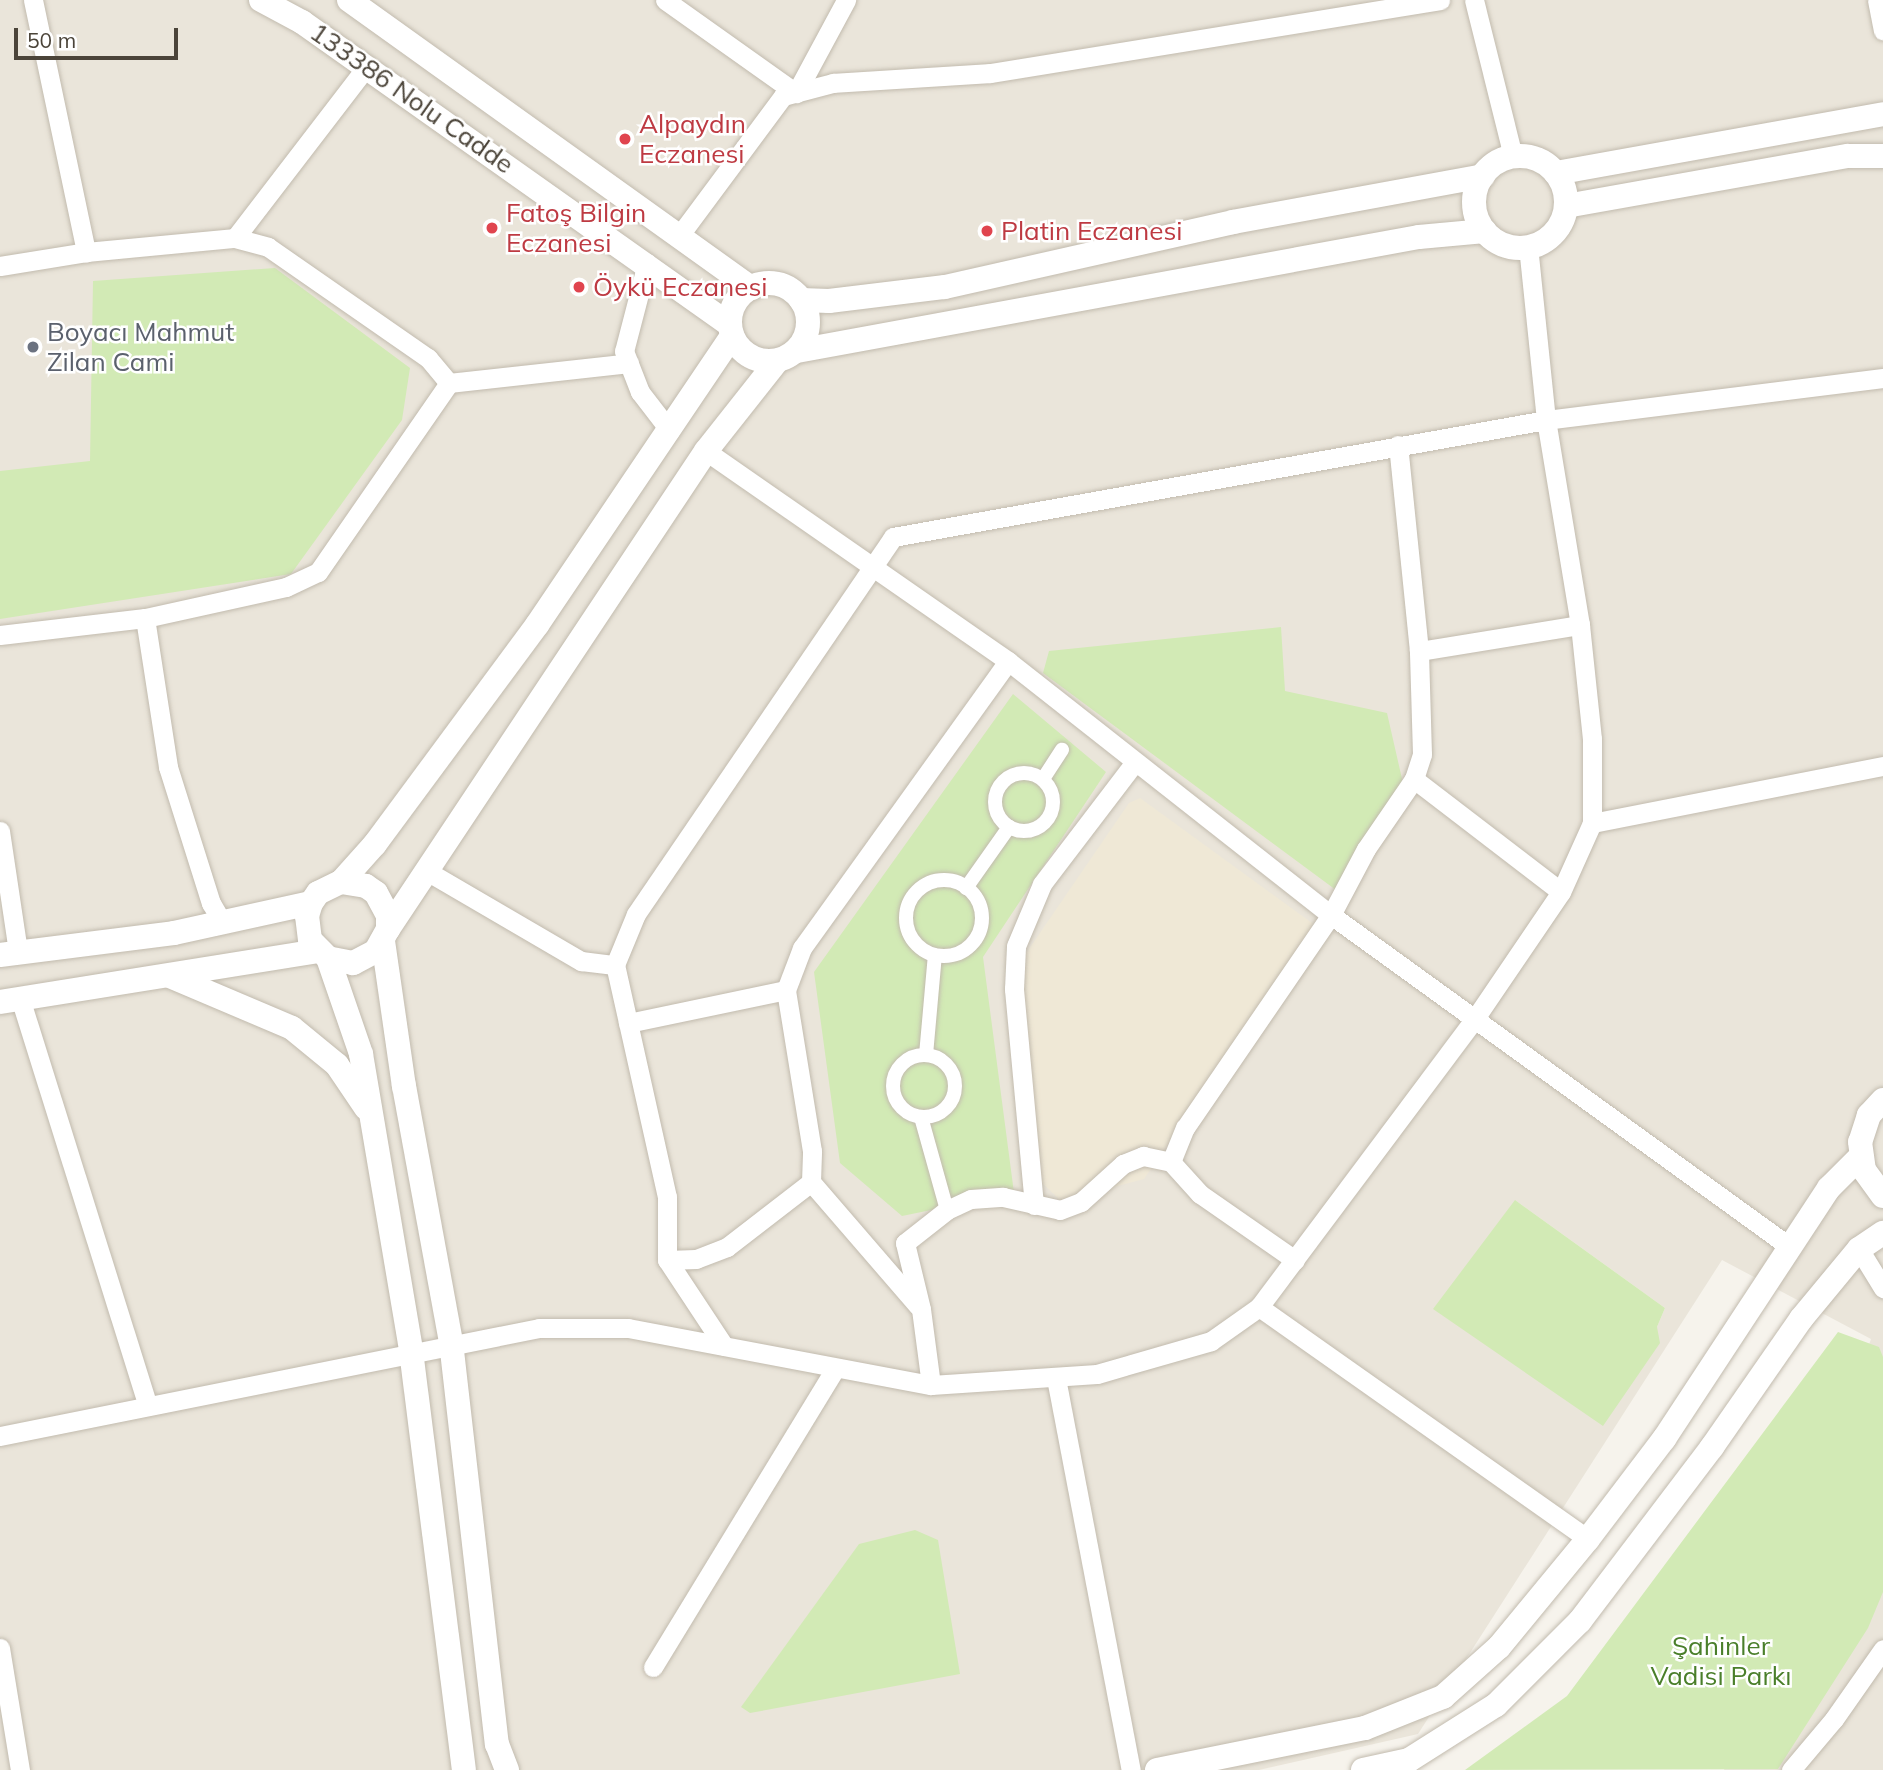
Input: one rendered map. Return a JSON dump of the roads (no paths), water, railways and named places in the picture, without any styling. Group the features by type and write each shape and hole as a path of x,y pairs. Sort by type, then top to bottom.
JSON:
{"street":[{"path":"33,0 86,252"},
{"name":"133386 Nolu Cadde","path":"261,0 302,22 647,263 731,330"},
{"name":"133386 Nolu Cadde","path":"349,0 751,288"},
{"path":"665,0 796,93"},
{"path":"796,93 846,0"},
{"path":"679,236 783,96 833,83 990,73 1386,4 1440,0"},
{"path":"1474,0 1513,157"},
{"path":"1877,0 1883,30"},
{"path":"235,238 366,67"},
{"path":"1556,173 1883,114"},
{"path":"1566,206 1848,156 1883,156"},
{"path":"341,882 375,844 537,625 670,430 731,330 735,303 751,288 784,286 801,300 829,301 945,286 1233,222 1483,176 1513,157 1536,159 1556,173 1566,206 1558,229 1528,247 1504,245 1485,231 1475,210 1483,176"},
{"path":"731,330 755,359 787,356 1419,237 1485,231"},
{"path":"0,265 86,252 235,238 268,247 428,358 449,383"},
{"path":"0,1436 411,1350 538,1328 628,1328 931,1385 1097,1374 1211,1341 1259,1307 1476,1017 1561,892 1592,823 1592,739 1580,625 1546,420 1528,247"},
{"path":"647,263 624,351 640,392 670,430"},
{"path":"147,1404 10,1000 172,977 246,959 323,955 353,963 366,959 385,935 425,870 706,451 808,331 801,300"},
{"path":"0,635 145,618 286,587 318,572 449,383 629,363"},
{"path":"724,1346 667,1260 667,1197 615,965 636,914 872,563 893,537 943,525 1546,420 1883,379"},
{"path":"1171,1162 1185,1128 1331,915 1366,849 1414,779 1422,754 1419,651 1398,445"},
{"path":"706,451 872,563 1008,661 1331,915 1476,1017 1790,1247"},
{"path":"145,618 168,767 211,903 222,922"},
{"path":"1419,651 1580,625"},
{"path":"921,1309 811,1182 812,1151 786,990 802,948 1008,661"},
{"path":"1043,779 1062,750"},
{"path":"1034,1205 1014,989 1016,946 1042,884 1135,762"},
{"path":"1592,823 1883,766"},
{"path":"1025,773 1043,779 1053,795 1051,814 1028,831 1009,827 997,813 1000,785 1025,773"},
{"path":"1414,779 1561,892"},
{"path":"967,888 1009,827"},
{"path":"0,831 9,953 174,933 311,903 329,886 341,882 366,886 376,894 388,916 385,935 404,1086 451,1342 497,1744 507,1770"},
{"path":"425,870 581,961 615,965"},
{"path":"936,881 967,888 982,913 977,937 959,953 935,955 914,941 908,930 909,904 915,894 936,881"},
{"path":"311,903 307,928 323,955 357,1041 371,1115 411,1350 464,1770"},
{"path":"926,1055 935,955"},
{"path":"172,977 292,1028 337,1065 371,1115"},
{"path":"628,1023 786,990"},
{"path":"926,1055 951,1069 955,1089 948,1107 921,1117 902,1108 896,1099 894,1078 906,1060 926,1055"},
{"path":"1883,1100 1863,1128 1861,1156 1870,1182 1883,1196"},
{"path":"921,1117 947,1210"},
{"path":"931,1385 921,1309 905,1243 947,1210 971,1199 1003,1197 1060,1210 1081,1202 1123,1164 1143,1156 1171,1162 1200,1194 1295,1260"},
{"path":"1157,1770 1365,1728 1443,1697 1499,1647 1588,1539 1664,1439 1829,1188 1861,1156"},
{"path":"667,1260 696,1259 727,1247 811,1182"},
{"path":"1363,1770 1409,1760 1496,1705 1580,1621 1712,1447 1801,1319 1859,1249 1883,1233"},
{"path":"1859,1249 1883,1288"},
{"path":"1259,1307 1588,1539"},
{"path":"653,1667 835,1369"},
{"path":"1056,1378 1131,1770"},
{"path":"0,1648 20,1770"},
{"path":"1791,1770 1834,1719 1883,1648"}],"place":[{"name":"Alpaydın Eczanesi","path":"625,139"},
{"name":"Fatoş Bilgin Eczanesi","path":"492,228"},
{"name":"Platin Eczanesi","path":"987,231"},
{"name":"Öykü Eczanesi","path":"579,287"},
{"name":"Boyacı Mahmut Zilan Cami","path":"33,347"}],"park label":[{"name":"Şahinler Vadisi Parkı","path":"1721,1661"}]}
